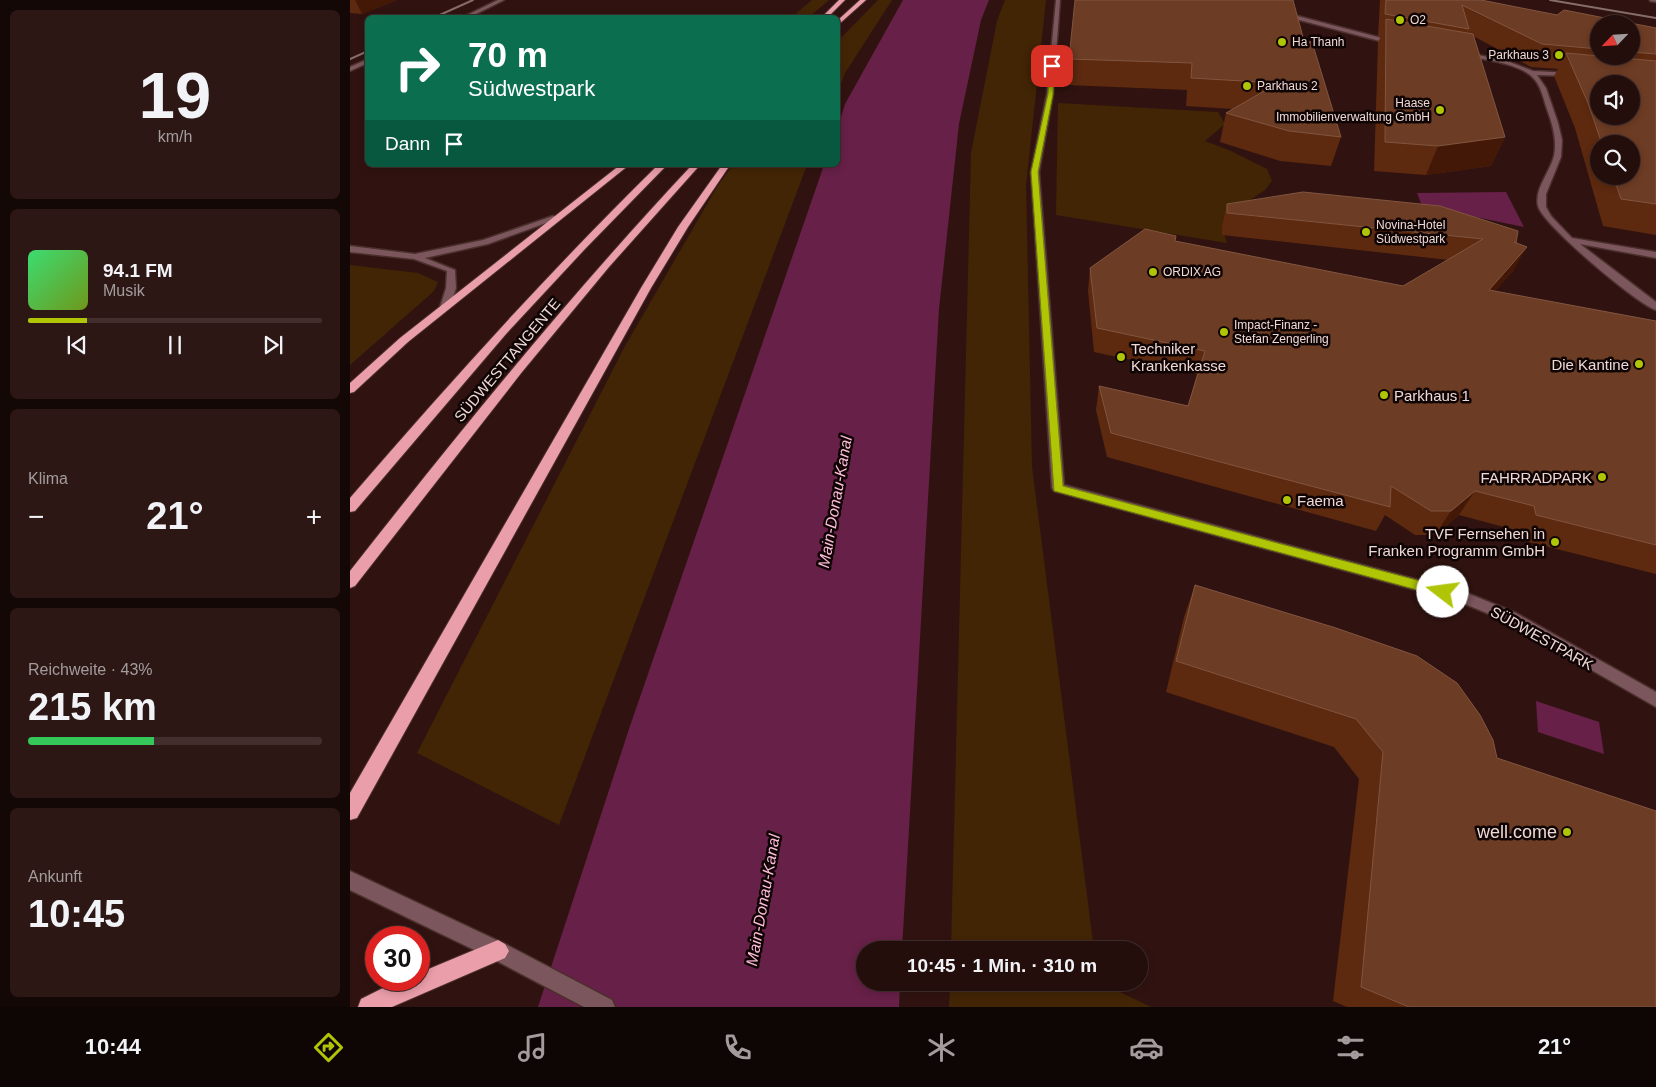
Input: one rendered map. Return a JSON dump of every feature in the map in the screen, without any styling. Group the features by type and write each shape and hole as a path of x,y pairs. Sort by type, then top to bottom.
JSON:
{"highway":[{"path":"826,15 842,0"},
{"path":"840,21 862,0"},
{"path":"350,389 445,307 622,167"},
{"name":"SÜDWESTTANGENTE","path":"350,507 427,417 539,292 661,167"},
{"name":"SÜDWESTTANGENTE","path":"350,582 495,396 578,297 694,167"},
{"path":"350,811 646,288 683,227 725,167"},
{"path":"369,1007 403,990 498,952"}],"street":[{"path":"470,15 502,0"},
{"name":"SÜDWESTPARK","path":"1058,0 1050,94 1034,172 1058,488 1462,597 1512,617 1656,700"},
{"path":"1652,0 1656,1"},
{"path":"1272,11 1350,33 1404,44"},
{"path":"1452,52 1502,62 1529,72 1582,75"},
{"path":"350,69 365,62"},
{"path":"1529,72 1538,80 1558,132 1559,148 1546,180 1542,208 1547,219 1570,240 1656,306"},
{"path":"415,257 485,242 556,218"},
{"path":"1570,240 1656,255"},
{"path":"350,249 415,257 451,270 451,288 445,307"},
{"path":"350,880 498,952 605,1007"}],"shaded area":[{"path":"812,0 829,0 811,15 794,15"},
{"path":"878,0 892,0 845,73 840,87 840,39"},
{"path":"1005,0 1046,0 1026,185 1032,467 1093,941 951,941 971,153 997,21"},
{"path":"1058,103 1218,112 1225,124 1205,141 1231,151 1267,169 1272,181 1265,190 1241,206 1222,228 1227,243 1056,215"},
{"path":"732,167 806,167 559,825 417,753 625,346 717,187"},
{"path":"350,265 418,273 438,282 434,291 350,365"},
{"path":"950,991 1118,991 1151,1007 949,1007"}],"water":[{"name":"Main-Donau-Kanal","path":"903,0 989,0 981,20 959,124 939,309 903,941 856,941 856,991 900,991 899,1007 538,1007 630,726 823,167 840,167 840,120 845,104"},
{"path":"1506,192 1524,227 1422,206 1417,193"},
{"path":"1536,701 1599,722 1604,754 1538,732"}],"building":[{"path":"1075,0 1293,0 1304,41 1312,42 1341,137 1289,131 1226,113 1278,83 1191,78 1192,63 1069,59"},
{"path":"1386,0 1481,0 1557,15 1564,10 1590,15 1590,48 1542,44 1462,5 1469,29 1385,14"},
{"path":"1386,19 1473,34 1505,137 1438,146 1385,142"},
{"path":"1640,25 1656,28 1656,54 1640,53"},
{"path":"1566,53 1590,55 1590,65 1640,65 1640,60 1656,61 1656,204 1621,199 1616,185 1640,185 1640,135 1599,135 1596,125 1640,125 1640,75 1590,75 1590,109"},
{"path":"1303,192 1440,206 1518,231 1516,243 1527,247 1489,290 1656,321 1656,545 1536,515 1534,506 1475,491 1451,511 1431,511 1391,486 1390,507 1111,433 1099,386 1188,406 1205,351 1097,328 1090,268 1145,229 1176,236 1175,241 1403,286 1483,239 1227,213 1227,204"},
{"path":"1195,585 1336,628 1417,656 1457,683 1480,715 1493,740 1497,758 1656,811 1656,1007 1409,1007 1361,987 1383,752 1356,719 1176,661"}],"railway":[{"path":"440,15 473,0"},
{"path":"1550,0 1656,18"},
{"path":"350,59 365,52"}],"place":[{"name":"O2","path":"1400,20"},
{"name":"Ha Thanh","path":"1282,42"},
{"name":"Parkhaus 3","path":"1559,55"},
{"name":"Parkhaus 2","path":"1247,86"},
{"name":"Haase Immobilienverwaltung GmbH","path":"1440,110"},
{"name":"Novina-Hotel Südwestpark","path":"1366,232"},
{"name":"ORDIX AG","path":"1153,272"},
{"name":"Impact-Finanz - Stefan Zengerling","path":"1224,332"},
{"name":"Techniker Krankenkasse","path":"1121,357"},
{"name":"Die Kantine","path":"1639,364"},
{"name":"Parkhaus 1","path":"1384,395"},
{"name":"FAHRRADPARK","path":"1602,477"},
{"name":"Faema","path":"1287,500"},
{"name":"TVF Fernsehen in Franken Programm GmbH","path":"1555,542"},
{"name":"well.come","path":"1567,832"}],"route":[{"path":"1052,66 1050,94 1040,151 1034,172 1040,225 1058,488 1443,592"}]}
